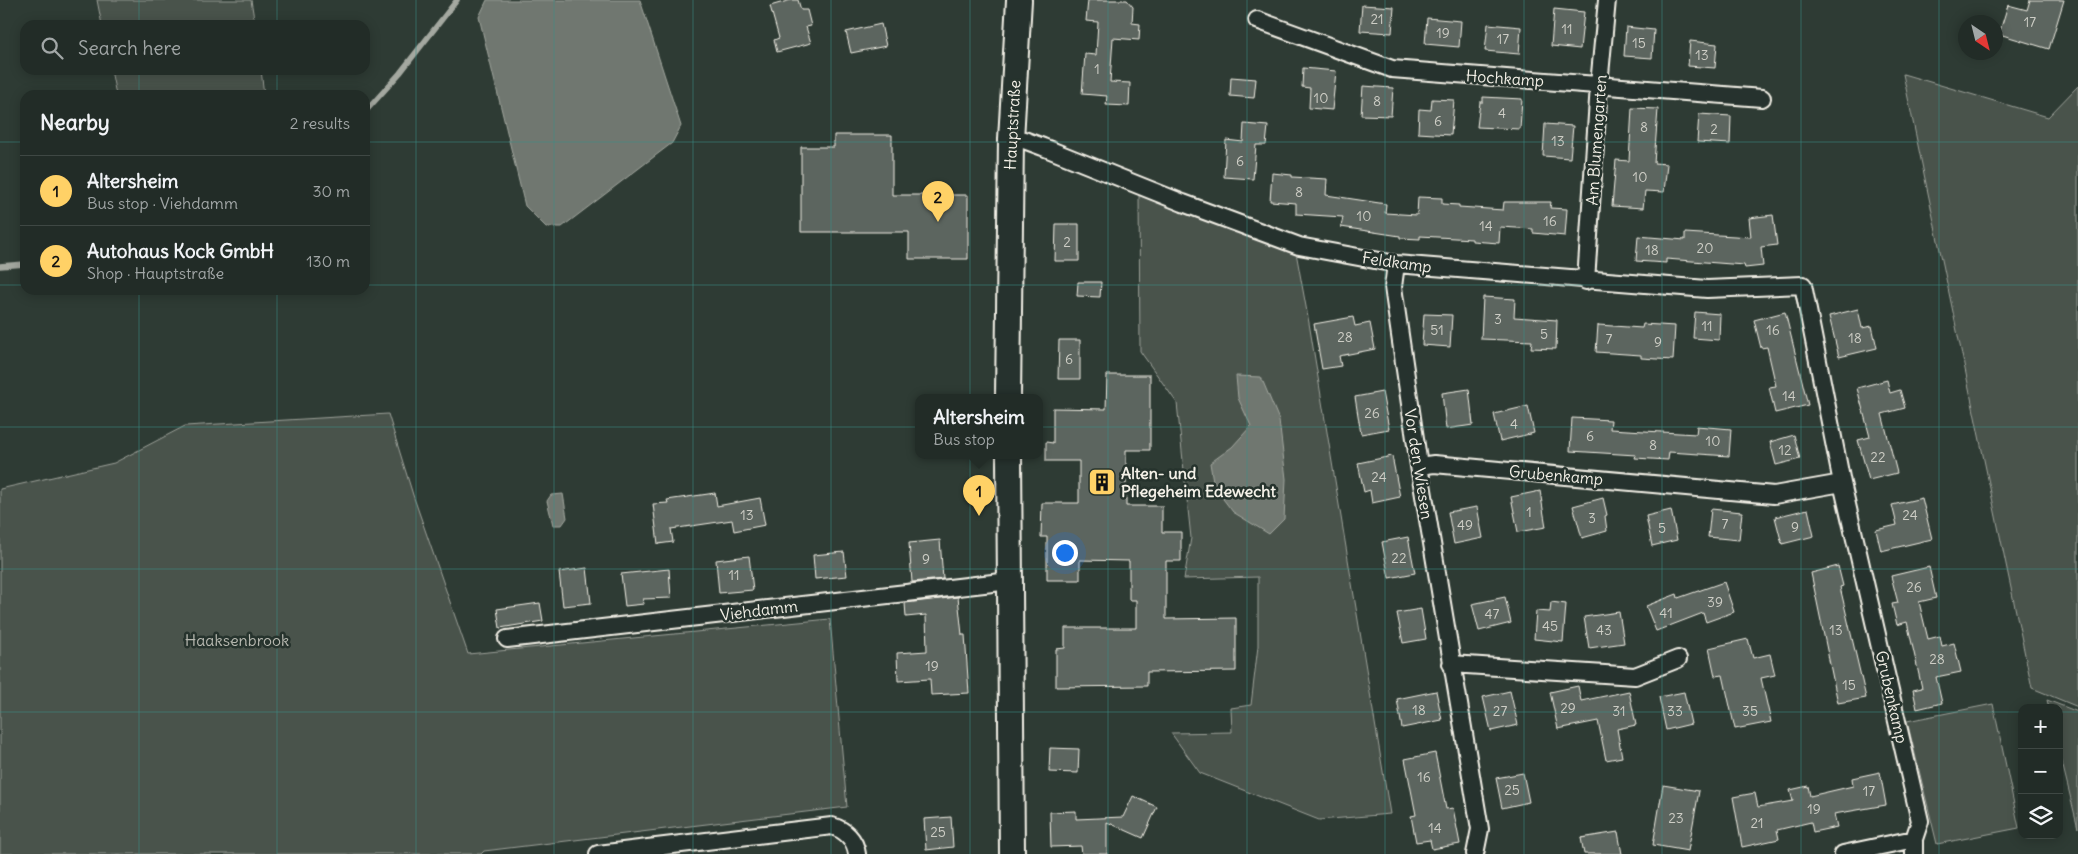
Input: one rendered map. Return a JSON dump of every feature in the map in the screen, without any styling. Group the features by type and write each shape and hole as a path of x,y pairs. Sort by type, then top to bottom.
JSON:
{"main road":[{"name":"Hauptstraße","path":"1008,394 1008,249 1011,139 1019,0"},
{"path":"1009,459 1012,854"}],"street":[{"name":"Am Blumengarten","path":"1586,281 1599,84 1607,0"},
{"name":"Hochkamp","path":"1257,20 1392,69 1762,98"},
{"name":"Feldkamp","path":"1011,139 1024,140 1043,146 1183,204 1299,246 1396,264 1586,281 1707,289 1803,285"},
{"name":"Vor den Wiesen","path":"1396,264 1393,287 1418,466 1480,829 1475,854"},
{"name":"Grubenkamp","path":"1803,285 1842,483 1920,821 1914,846 1843,854"},
{"name":"Grubenkamp","path":"1418,466 1434,464 1774,495 1842,483"},
{"name":"Viehdamm","path":"507,639 1010,582"},
{"path":"1451,664 1634,676 1678,659"},
{"path":"598,854 832,826 842,829 850,837 857,854"}],"green space":[{"path":"97,0 251,0 254,20 101,20"},
{"path":"1903,74 2048,117 2078,86 2078,707 2032,688"},
{"path":"112,75 262,75 263,90 115,90"},
{"path":"1139,194 1229,230 1295,247 1390,814 1319,820 1200,773 1171,733 1232,732 1231,708 1251,705 1258,646 1258,577 1184,579 1191,538 1177,403 1140,351"},
{"name":"Haaksenbrook","path":"388,414 413,495 468,654 830,619 847,807 484,851 481,854 0,854 0,489 114,463 185,426"},
{"path":"2047,700 2057,704 2048,704"},
{"path":"1993,704 2018,828 1937,844 1907,721"},
{"path":"2063,706 2078,712 2078,828 2063,766"}],"shaded area":[{"path":"487,0 640,0 681,126 672,143 562,227 546,227 525,206 479,17"},
{"path":"1236,376 1261,377 1279,420 1286,479 1284,519 1269,534 1233,512 1214,487 1210,463 1232,447 1251,426 1238,398"},
{"path":"563,494 567,518 562,525 553,525 547,501 551,495"}],"building":[{"path":"798,0 801,10 807,10 811,26 806,27 811,43 777,52 774,40 779,38 770,6"},
{"path":"1088,0 1127,0 1133,7 1132,23 1140,24 1139,40 1113,38 1110,82 1130,83 1129,106 1106,105 1107,96 1082,94 1085,54 1096,55 1098,22 1086,21"},
{"path":"2030,0 2064,0 2049,49 2003,35 2003,21 2008,5 2027,10"},
{"path":"1362,5 1394,7 1392,33 1360,31"},
{"path":"1554,9 1584,12 1580,49 1551,46"},
{"path":"1427,18 1461,21 1459,47 1425,44"},
{"path":"881,24 886,46 851,53 846,32"},
{"path":"1488,24 1521,27 1519,54 1485,51"},
{"path":"1626,27 1654,30 1652,58 1624,56"},
{"path":"1690,41 1717,44 1715,68 1688,66"},
{"path":"1303,68 1336,71 1332,110 1309,108 1310,88 1302,87"},
{"path":"1231,77 1256,79 1254,98 1230,96"},
{"path":"1363,86 1393,88 1391,116 1361,115"},
{"path":"1483,97 1522,99 1520,129 1477,127 1480,102 1483,102"},
{"path":"1432,99 1454,100 1451,135 1418,133 1419,109 1431,110"},
{"path":"1632,108 1658,109 1654,163 1667,164 1664,192 1645,191 1643,208 1612,206 1616,160 1629,161"},
{"path":"1699,114 1731,116 1730,144 1697,142"},
{"path":"1244,124 1268,126 1266,145 1256,145 1253,179 1224,177 1226,140 1243,142"},
{"path":"1545,124 1573,126 1570,158 1543,156"},
{"path":"834,135 892,135 892,195 968,195 968,259 909,259 909,232 801,232 801,147 834,147"},
{"path":"1272,173 1292,175 1292,177 1327,179 1326,195 1386,204 1385,213 1417,215 1418,197 1442,198 1442,204 1459,205 1459,207 1503,210 1504,202 1551,202 1550,208 1567,209 1565,236 1533,233 1533,229 1500,227 1499,243 1472,241 1472,239 1420,236 1420,239 1400,238 1400,236 1341,227 1343,217 1296,214 1296,203 1270,201"},
{"path":"1773,215 1777,245 1761,247 1763,266 1745,268 1744,265 1666,259 1666,263 1636,261 1638,236 1685,240 1685,233 1751,237 1749,218"},
{"path":"1056,224 1079,224 1079,261 1055,261"},
{"path":"1078,282 1101,282 1100,297 1077,296"},
{"path":"1483,297 1515,299 1514,317 1557,320 1556,349 1531,348 1532,341 1481,339"},
{"path":"1858,309 1862,328 1872,326 1877,348 1839,357 1829,316"},
{"path":"1695,312 1720,314 1719,340 1693,338"},
{"path":"1785,312 1808,405 1775,413 1769,387 1776,386 1767,347 1761,348 1754,320"},
{"path":"1424,314 1452,315 1450,347 1422,345"},
{"path":"1353,317 1355,326 1370,323 1375,349 1339,356 1341,366 1322,369 1314,324"},
{"path":"1643,324 1675,326 1673,360 1641,358 1641,355 1596,352 1598,325 1642,328"},
{"path":"1059,340 1080,340 1080,379 1058,379"},
{"path":"1107,375 1150,375 1150,450 1126,450 1126,506 1162,506 1162,532 1181,532 1181,561 1166,561 1166,619 1236,618 1236,671 1147,672 1147,686 1056,687 1056,649 1065,648 1065,628 1136,628 1136,600 1129,600 1129,561 1080,560 1080,580 1047,580 1047,537 1041,537 1042,503 1079,503 1079,461 1046,461 1046,442 1053,443 1053,408 1106,409"},
{"path":"1887,380 1890,393 1900,390 1905,408 1882,414 1897,473 1869,480 1858,440 1870,437 1857,388"},
{"path":"1469,389 1473,425 1446,429 1442,393"},
{"path":"1382,392 1389,429 1361,434 1355,397"},
{"path":"1528,406 1534,433 1500,441 1494,414"},
{"path":"1572,418 1611,420 1610,429 1696,434 1697,426 1731,429 1729,456 1669,452 1668,460 1635,458 1636,455 1570,451"},
{"path":"1794,435 1800,459 1776,465 1770,442"},
{"path":"1392,456 1400,497 1372,503 1370,490 1364,492 1358,463"},
{"path":"1540,491 1546,527 1518,532 1511,497"},
{"path":"715,493 717,506 760,498 765,525 734,531 732,520 671,529 673,542 658,544 653,504 668,503 667,500"},
{"path":"1603,498 1607,515 1605,516 1607,531 1582,538 1573,506"},
{"path":"1922,498 1932,539 1881,551 1876,530 1897,525 1892,505"},
{"path":"1477,507 1483,538 1454,544 1448,512"},
{"path":"1711,509 1742,512 1739,540 1708,537"},
{"path":"1808,509 1814,536 1782,544 1775,517"},
{"path":"1671,510 1677,540 1652,546 1646,516"},
{"path":"1408,537 1415,573 1389,578 1382,542"},
{"path":"940,540 943,579 912,582 909,543"},
{"path":"844,552 847,576 815,579 813,555"},
{"path":"749,556 753,590 719,593 716,560"},
{"path":"1838,566 1843,586 1840,587 1866,698 1838,703 1811,573"},
{"path":"1929,567 1936,598 1919,602 1928,639 1940,636 1942,646 1954,643 1961,672 1936,677 1942,703 1917,709 1913,690 1922,688 1907,622 1897,625 1892,604 1898,603 1891,576"},
{"path":"587,568 591,603 563,606 559,572"},
{"path":"669,569 671,598 643,599 644,604 625,606 621,574"},
{"path":"1724,582 1734,612 1706,622 1703,613 1656,631 1646,606 1677,594 1678,598"},
{"path":"958,597 962,635 965,635 969,693 931,695 930,679 898,681 897,653 927,651 926,615 906,617 905,603"},
{"path":"1505,597 1511,623 1479,631 1472,604"},
{"path":"1551,602 1566,604 1563,642 1534,639 1536,611 1550,612"},
{"path":"540,603 543,621 500,628 497,609"},
{"path":"1421,609 1426,639 1403,643 1397,613"},
{"path":"1619,612 1624,643 1589,648 1584,617"},
{"path":"1748,639 1753,658 1770,654 1775,675 1761,678 1771,722 1735,729 1723,675 1715,676 1709,648"},
{"path":"1578,686 1581,701 1629,691 1636,725 1617,729 1622,757 1606,760 1598,721 1558,729 1550,692"},
{"path":"1436,691 1442,720 1402,728 1397,699"},
{"path":"1510,691 1518,725 1491,731 1483,697"},
{"path":"1684,692 1691,724 1666,730 1659,697"},
{"path":"1050,748 1079,749 1078,773 1049,772"},
{"path":"1435,753 1446,809 1453,808 1460,844 1432,849 1430,840 1416,842 1411,816 1416,815 1405,759"},
{"path":"1880,772 1886,805 1834,814 1837,827 1813,832 1811,822 1777,830 1779,839 1742,847 1733,797 1755,793 1758,807 1793,801 1790,790 1808,786 1810,796 1853,786 1852,778"},
{"path":"1523,773 1529,802 1502,808 1496,778"},
{"path":"1663,785 1699,791 1688,851 1653,845"},
{"path":"1133,796 1157,807 1143,838 1107,822 1107,854 1082,854 1081,846 1051,847 1050,812 1076,811 1076,819 1123,817"},
{"path":"951,817 953,847 926,850 924,819"},
{"path":"1618,832 1622,854 1584,854 1581,838"}],"waterway":[{"path":"370,106 400,73 457,0"},
{"path":"0,266 20,264"}],"place":[{"name":"Autohaus Kock GmbH","path":"938,222"},
{"name":"Alten- und Pflegeheim Edewecht","path":"1102,482"},
{"name":"Altersheim","path":"979,516"}]}
